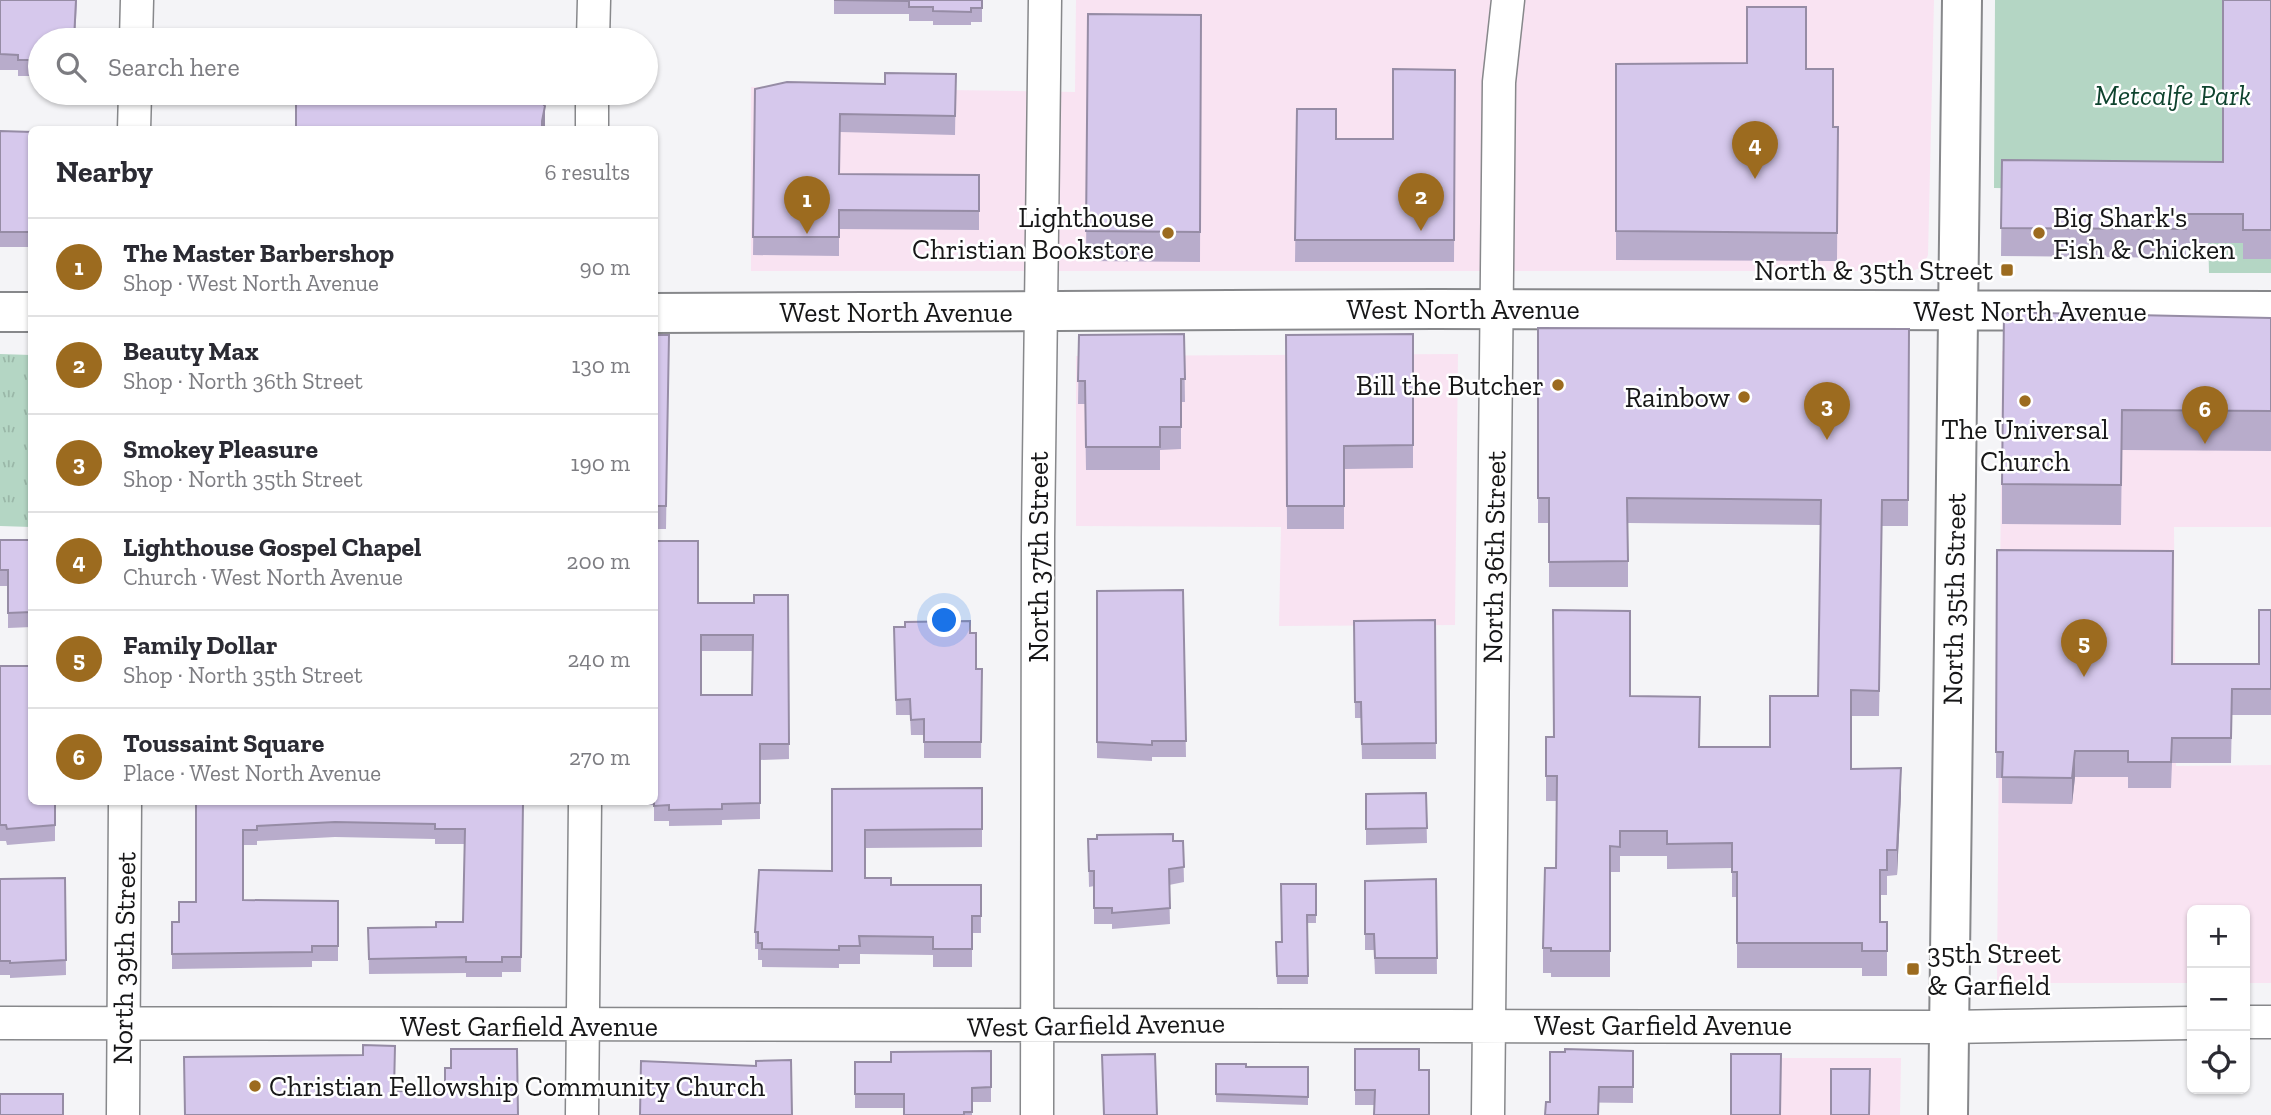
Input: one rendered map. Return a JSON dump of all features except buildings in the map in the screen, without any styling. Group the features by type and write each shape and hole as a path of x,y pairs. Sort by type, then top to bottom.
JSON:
{"main road":[{"name":"North 35th Street","path":"1948,1115 1962,0"},
{"name":"West North Avenue","path":"658,313 1496,309 2271,311"},
{"path":"0,312 28,312"}],"street":[{"path":"136,28 137,0"},
{"path":"593,28 594,0"},
{"name":"North 37th Street","path":"1037,1115 1045,0"},
{"name":"North 36th Street","path":"1488,1115 1499,82 1508,0"},
{"path":"134,126 135,105"},
{"path":"592,126 593,105"},
{"name":"North 39th Street","path":"123,1115 125,805"},
{"path":"582,1115 585,805"},
{"path":"2250,1023 2271,1022"},
{"name":"West Garfield Avenue","path":"0,1023 1016,1027 1037,1023 1948,1027 2187,1023"}],"shaded area":[{"path":"1076,0 1934,0 1928,255 1923,267 1912,271 751,271 751,87 1075,92"},
{"path":"2002,351 2271,354 2271,527 2174,527 2176,766 2271,765 2271,983 2250,983 2250,905 2187,905 2187,983 1997,983"},
{"path":"1458,354 1455,625 1279,626 1281,527 1076,526 1076,356"},
{"path":"1730,1058 1901,1058 1900,1115 1730,1115"}],"green space":[{"name":"Metcalfe Park","path":"1995,0 2271,0 2271,273 2209,273 2207,190 1994,188"},
{"path":"0,354 28,355 28,527 0,526"}],"place":[{"name":"Lighthouse Gospel Chapel","path":"1755,179"},
{"name":"Beauty Max","path":"1421,231"},
{"name":"Lighthouse Christian Bookstore","path":"1168,233"},
{"name":"Big Shark's Fish & Chicken","path":"2039,233"},
{"name":"The Master Barbershop","path":"807,234"},
{"name":"North & 35th Street","path":"2007,270"},
{"name":"Bill the Butcher","path":"1558,385"},
{"name":"Rainbow","path":"1744,397"},
{"name":"The Universal Church","path":"2025,401"},
{"name":"Smokey Pleasure","path":"1827,440"},
{"name":"Toussaint Square","path":"2205,444"},
{"name":"Family Dollar","path":"2084,677"},
{"name":"35th Street & Garfield","path":"1913,969"},
{"name":"Christian Fellowship Community Church","path":"255,1086"}]}
